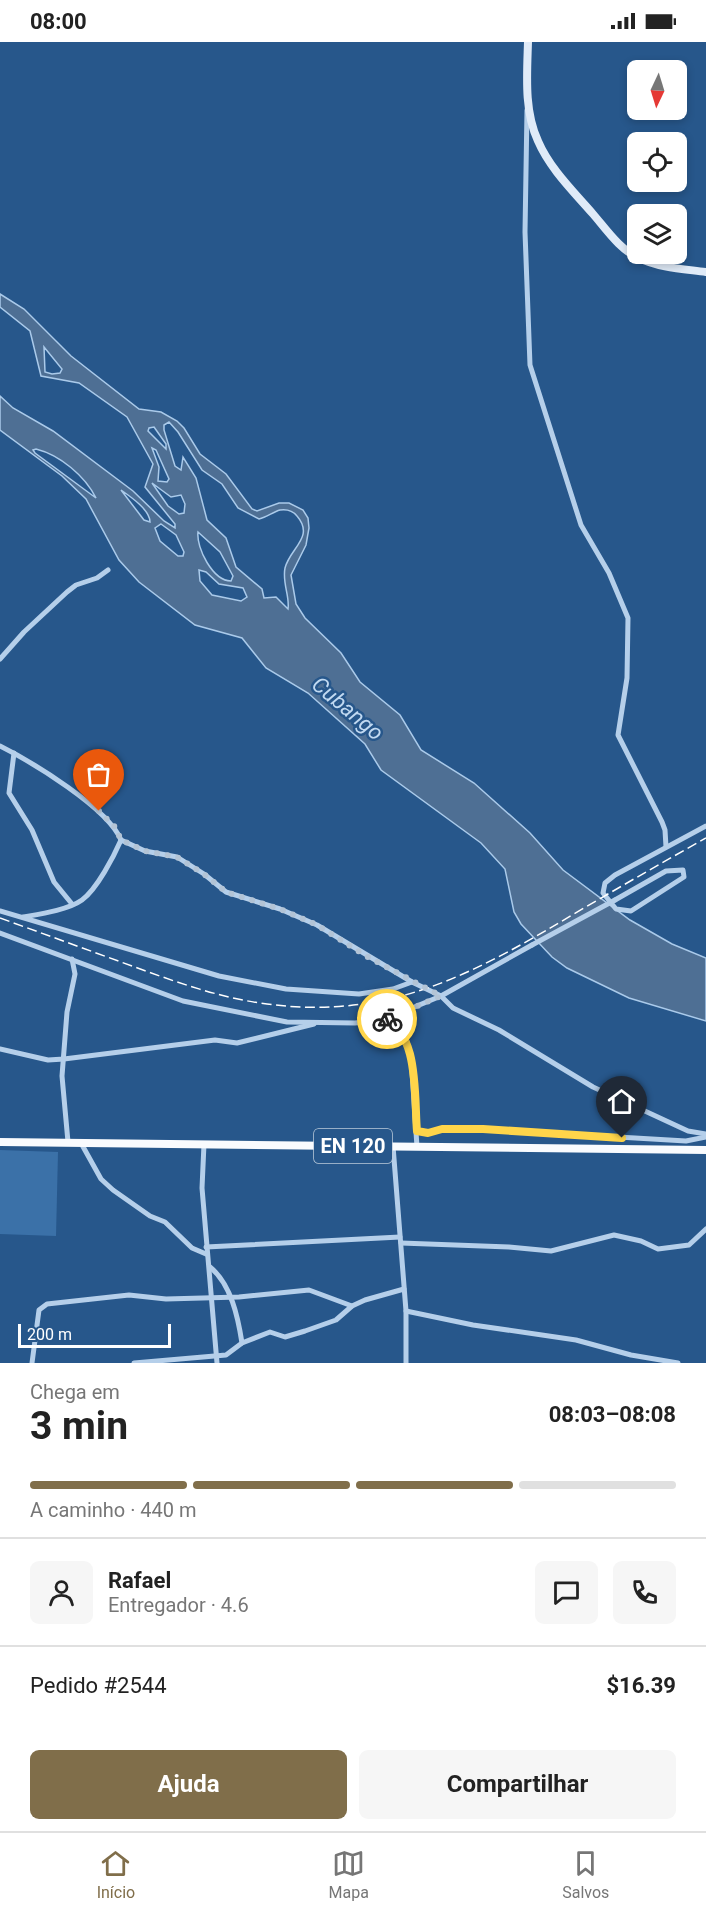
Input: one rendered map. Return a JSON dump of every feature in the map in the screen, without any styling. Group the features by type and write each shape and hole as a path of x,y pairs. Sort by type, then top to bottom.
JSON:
{"main road":[{"path":"528,42 528,102 538,141 548,157 624,249 638,258 657,264 706,272"},
{"name":"EN 120","path":"0,1142 706,1150"}],"street":[{"path":"528,102 525,232 530,365 581,525 609,573 628,618 627,678 618,735 665,830 666,847"},
{"path":"0,659 24,632 67,592 77,584 97,578 108,570"},
{"path":"0,746 14,753 99,811 115,827 121,840 145,851 177,857 204,874 226,892 280,909 317,925 412,982 441,996 453,1008 500,1030 593,1087 688,1131 706,1135"},
{"path":"14,753 9,793 32,830 54,882 72,904"},
{"path":"381,1021 441,996 532,945 615,900 672,869 683,870 684,877 631,911 616,909 604,896 604,886 608,881 706,826"},
{"path":"22,918 83,899 105,873 121,840"},
{"path":"0,911 219,975 286,989 359,994 393,989 412,982"},
{"path":"0,933 183,1001 287,1022 381,1021 393,1024 406,1038 411,1056 417,1147"},
{"path":"68,1142 62,1076 67,1012 75,975 72,959"},
{"path":"0,1049 48,1060 64,1059 214,1040 237,1043 303,1029 316,1023"},
{"path":"417,1131 428,1133 442,1129 483,1129 686,1141 706,1135"},
{"path":"81,1143 101,1179 113,1190 150,1216 165,1222 192,1248 206,1254"},
{"path":"204,1144 202,1188 217,1363"},
{"path":"393,1146 406,1311 406,1363"},
{"path":"206,1247 401,1240 551,1251 614,1235 641,1241 658,1249 689,1245 706,1229"},
{"path":"210,1267 224,1281 240,1327 242,1343"},
{"path":"134,1363 226,1355 242,1343 270,1332 285,1337 305,1331 336,1320 352,1306 382,1294 404,1289"},
{"path":"32,1363 39,1310 47,1304 129,1295 166,1299 229,1297 309,1290 352,1306"},
{"path":"406,1311 473,1325 576,1340 631,1355 678,1363"}],"shaded area":[{"path":"0,1150 58,1152 56,1236 0,1234"}],"water":[{"name":"Cubango","path":"0,294 24,309 71,356 139,409 161,412 177,421 200,454 226,474 252,509 257,511 279,503 289,503 303,510 308,518 309,528 306,545 291,575 296,604 305,618 341,653 360,682 400,715 421,750 474,783 530,833 563,870 630,920 672,944 706,958 706,1021 629,998 567,968 552,957 521,924 514,912 505,869 481,843 381,770 365,744 308,693 266,668 242,638 195,625 139,582 119,560 86,499 62,476 0,430 0,396 13,408 53,431 133,491 164,521 175,528 175,524 145,487 153,464 127,417 79,383 41,376 30,331 0,307","holes":["44,347 62,369 60,373 45,372","169,422 202,470 222,484 238,508 259,519 277,511 287,510 297,516 302,523 300,542 285,568 284,579 288,609 276,597 264,598 262,589 236,567 226,538 207,520 196,478 183,457 181,470 175,466 164,425","154,427 166,444 166,449 148,431 149,428","152,448 156,450 169,479 167,482 158,481 159,467","33,450 54,456 71,467 79,474 96,498 35,453","152,483 171,497 181,495 185,504 184,513 179,514 168,506","121,490 143,508 150,522 144,520","161,524 176,535 184,552 183,556 178,556 160,541 155,528","198,532 220,552 233,576 231,581 218,576 203,555","199,570 206,572 219,584 243,588 247,597 241,601 212,595 200,581"]}],"railway":[{"path":"0,918 165,978 232,998 267,1004 313,1007 355,1005 396,997 434,986 471,970 546,931 706,838"}],"way so far":[{"path":"99,811 115,827 121,840 145,851 177,857 194,866 226,892 280,909 317,925 366,956 441,996 387,1019"}],"route":[{"path":"387,1019 381,1021 393,1024 399,1029 409,1047 417,1131 428,1133 442,1129 483,1129 622,1138"}]}
